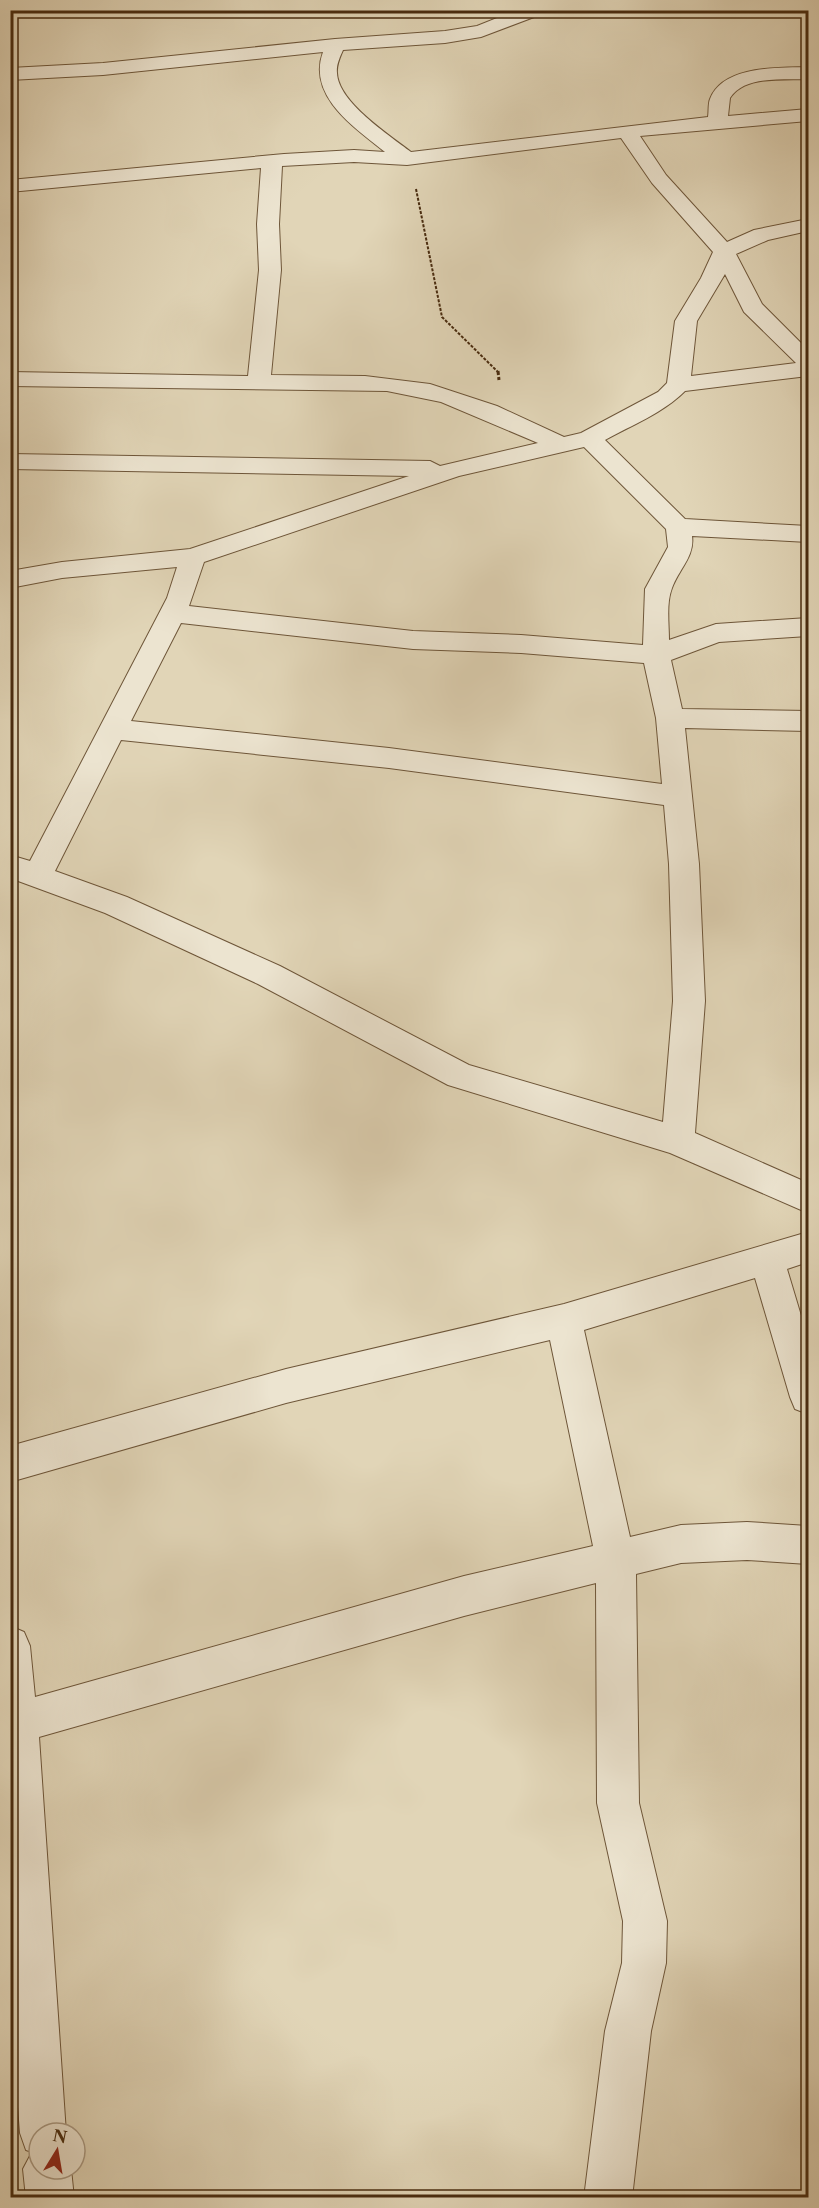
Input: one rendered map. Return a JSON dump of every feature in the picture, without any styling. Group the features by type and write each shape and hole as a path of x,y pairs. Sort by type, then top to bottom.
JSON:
{"street":[{"path":"10,74 103,69 334,45 445,37 481,31 535,10"},
{"path":"334,45 327,72 330,88 367,128 407,159"},
{"path":"718,122 720,98 728,86 740,79 808,73"},
{"path":"10,186 272,161 354,156 407,159 718,122 808,115"},
{"path":"627,132 659,179 724,252 752,307 808,362"},
{"path":"259,383 270,270 268,224 272,161"},
{"path":"678,385 686,321 712,278 724,252 762,235 808,225"},
{"path":"10,580 62,570 193,557 452,470 590,438 646,409 678,385 808,369"},
{"path":"10,379 139,384 338,381 410,387 462,401 503,417 562,445"},
{"path":"590,438 661,507 678,527 681,547 658,590 656,655 670,718 684,864 689,1001 678,1141"},
{"path":"10,462 452,470"},
{"path":"678,527 808,534"},
{"path":"193,557 172,612 114,729 24,871 116,905 269,975 460,1076 678,1141 808,1198"},
{"path":"172,612 412,640 521,644 656,655 716,633 808,627"},
{"path":"670,718 808,721"},
{"path":"114,729 389,758 677,795"},
{"path":"10,1464 286,1386 564,1320 767,1262 808,1247"},
{"path":"767,1262 808,1397"},
{"path":"564,1320 616,1561 618,1803 645,1921 644,1964 628,2031 608,2198"},
{"path":"18,1722 464,1596 681,1544 747,1541 808,1545"},
{"path":"10,1646 18,1722 30,1966 42,2121"},
{"path":"48,2181 50,2198"}],"path":[{"path":"407,159 423,215 442,317 498,371 503,417"}]}
